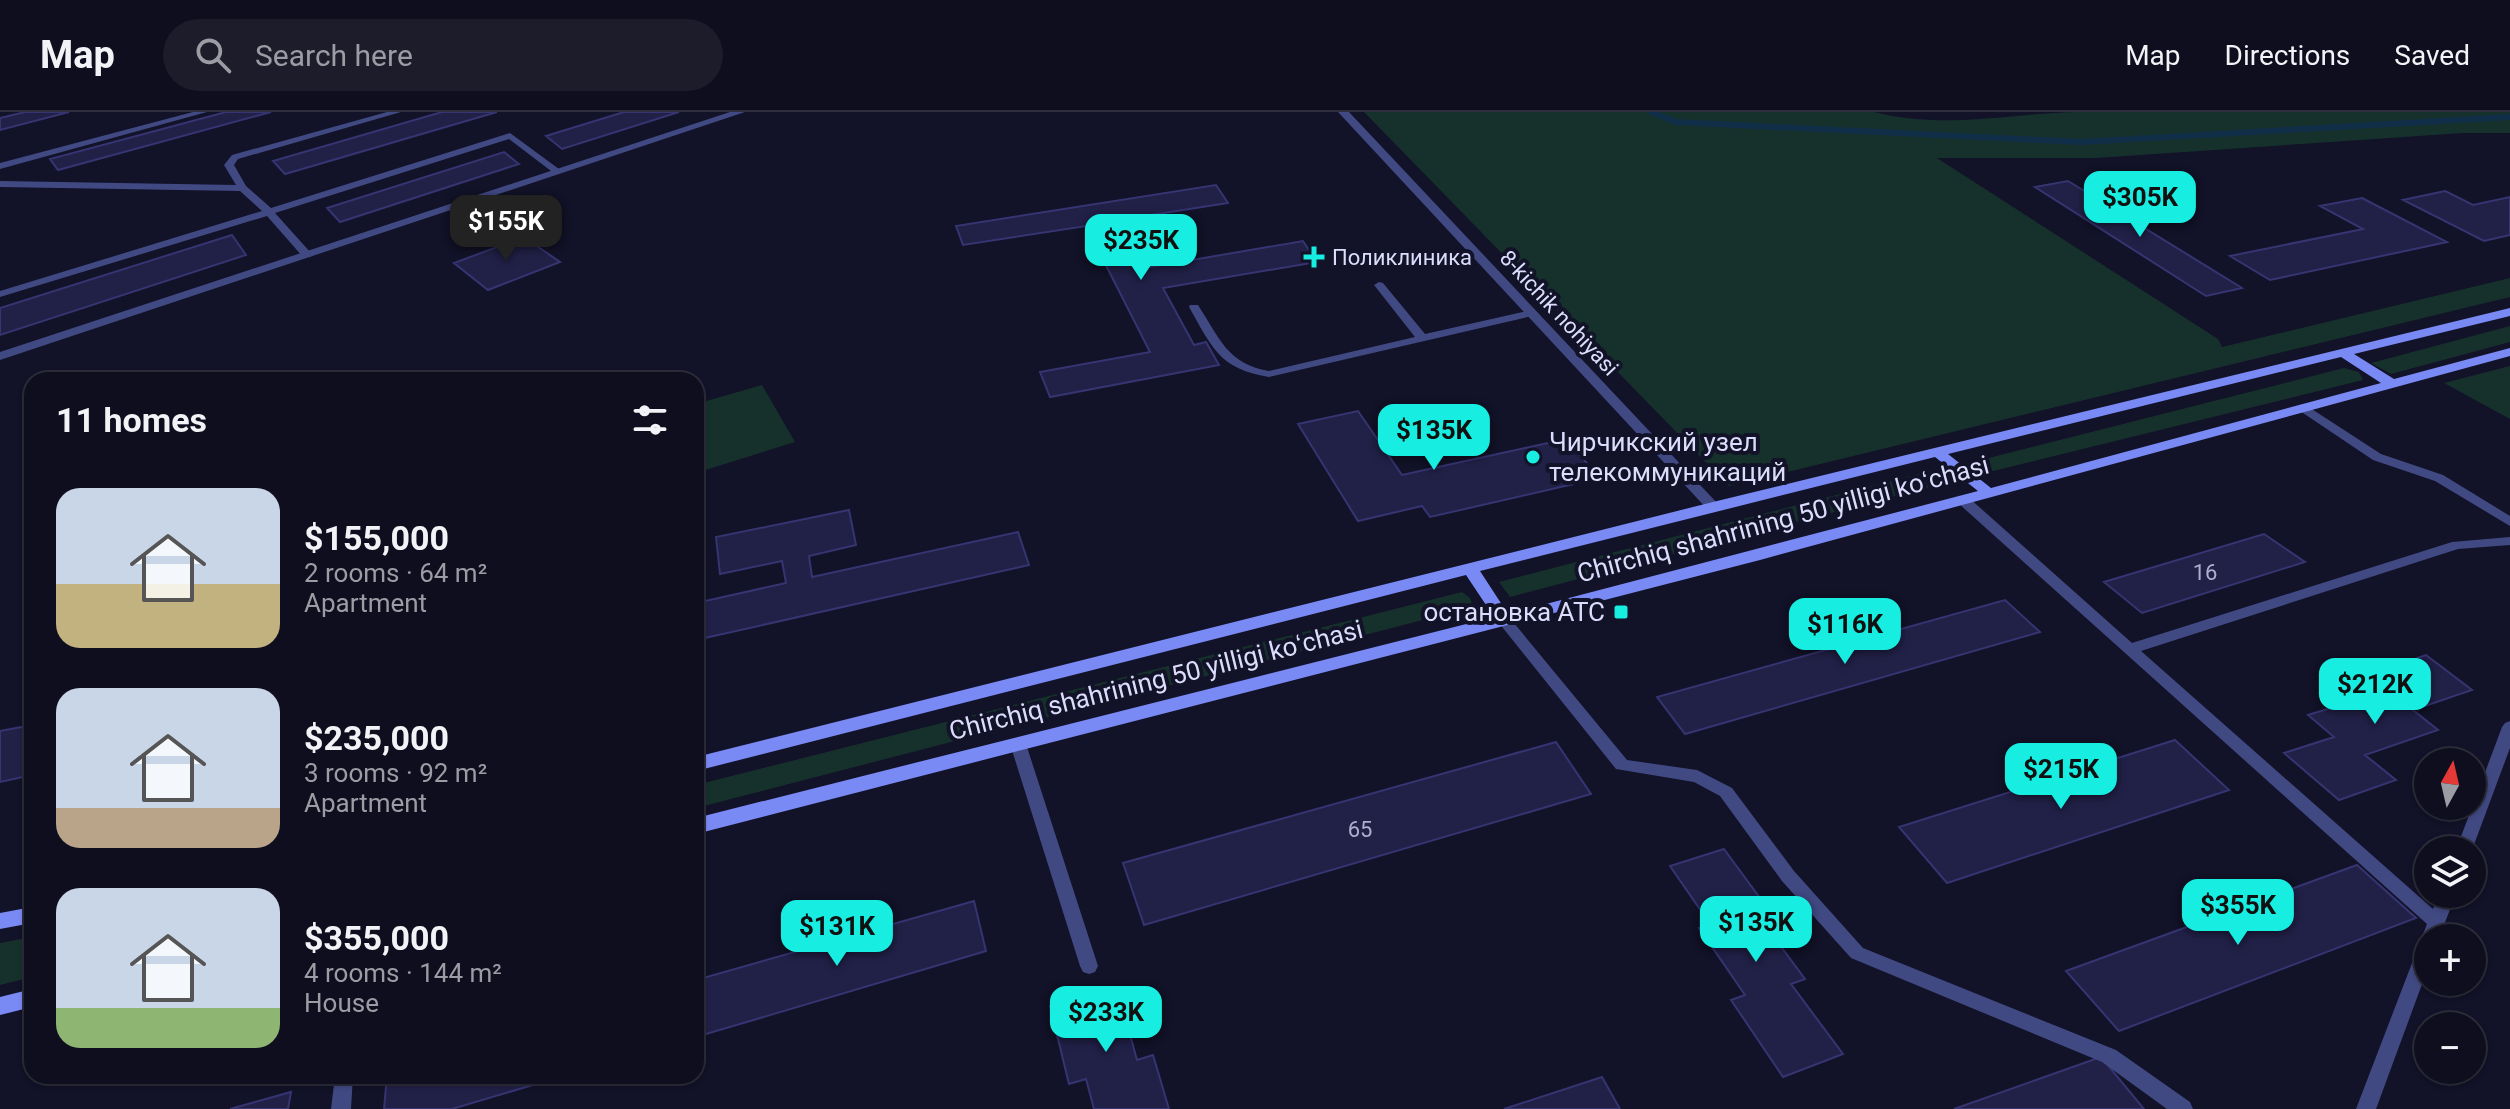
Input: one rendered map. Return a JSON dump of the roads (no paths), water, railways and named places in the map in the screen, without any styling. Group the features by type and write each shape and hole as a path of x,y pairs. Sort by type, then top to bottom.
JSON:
{"main road":[{"name":"Chirchiq shahrining 50 yilligi koʻchasi","path":"704,762 1713,507 2510,312"},
{"name":"Chirchiq shahrining 50 yilligi koʻchasi","path":"704,824 1504,620 2510,352"},
{"path":"2343,353 2392,384"},
{"path":"1937,452 1989,493"},
{"path":"1471,570 1504,620"},
{"path":"0,921 24,916"},
{"path":"0,1006 24,1000"}],"street":[{"path":"0,356 740,112"},
{"name":"8-kichik nohiyasi","path":"1343,112 1713,507"}],"lane":[{"path":"0,166 203,112"},
{"path":"307,255 269,212 242,188 229,165 235,157 397,112"},
{"path":"0,294 510,136 558,172"},
{"path":"0,184 242,188"},
{"path":"1379,285 1423,339"},
{"path":"1194,307 1228,361 1245,372 1269,374 1532,313"},
{"path":"2304,408 2377,457 2439,478 2510,522"},
{"path":"1963,500 2130,649 2427,924"},
{"path":"2130,649 2457,545 2510,541"},
{"path":"1504,620 1622,765 1697,776 1726,792 1788,876 1857,953 2109,1056 2183,1109"},
{"path":"2469,836 2510,727"},
{"path":"1018,744 1089,966"},
{"path":"2366,1109 2414,981"},
{"path":"341,1109 343,1084"}],"waterway":[{"path":"1651,112 1676,122 2081,142 2510,117"}],"place":[{"name":"Поликлиника","path":"1314,257"},
{"name":"Чирчикский узел телекоммуникаций","path":"1533,457"},
{"name":"остановка АТС","path":"1621,612"}]}
